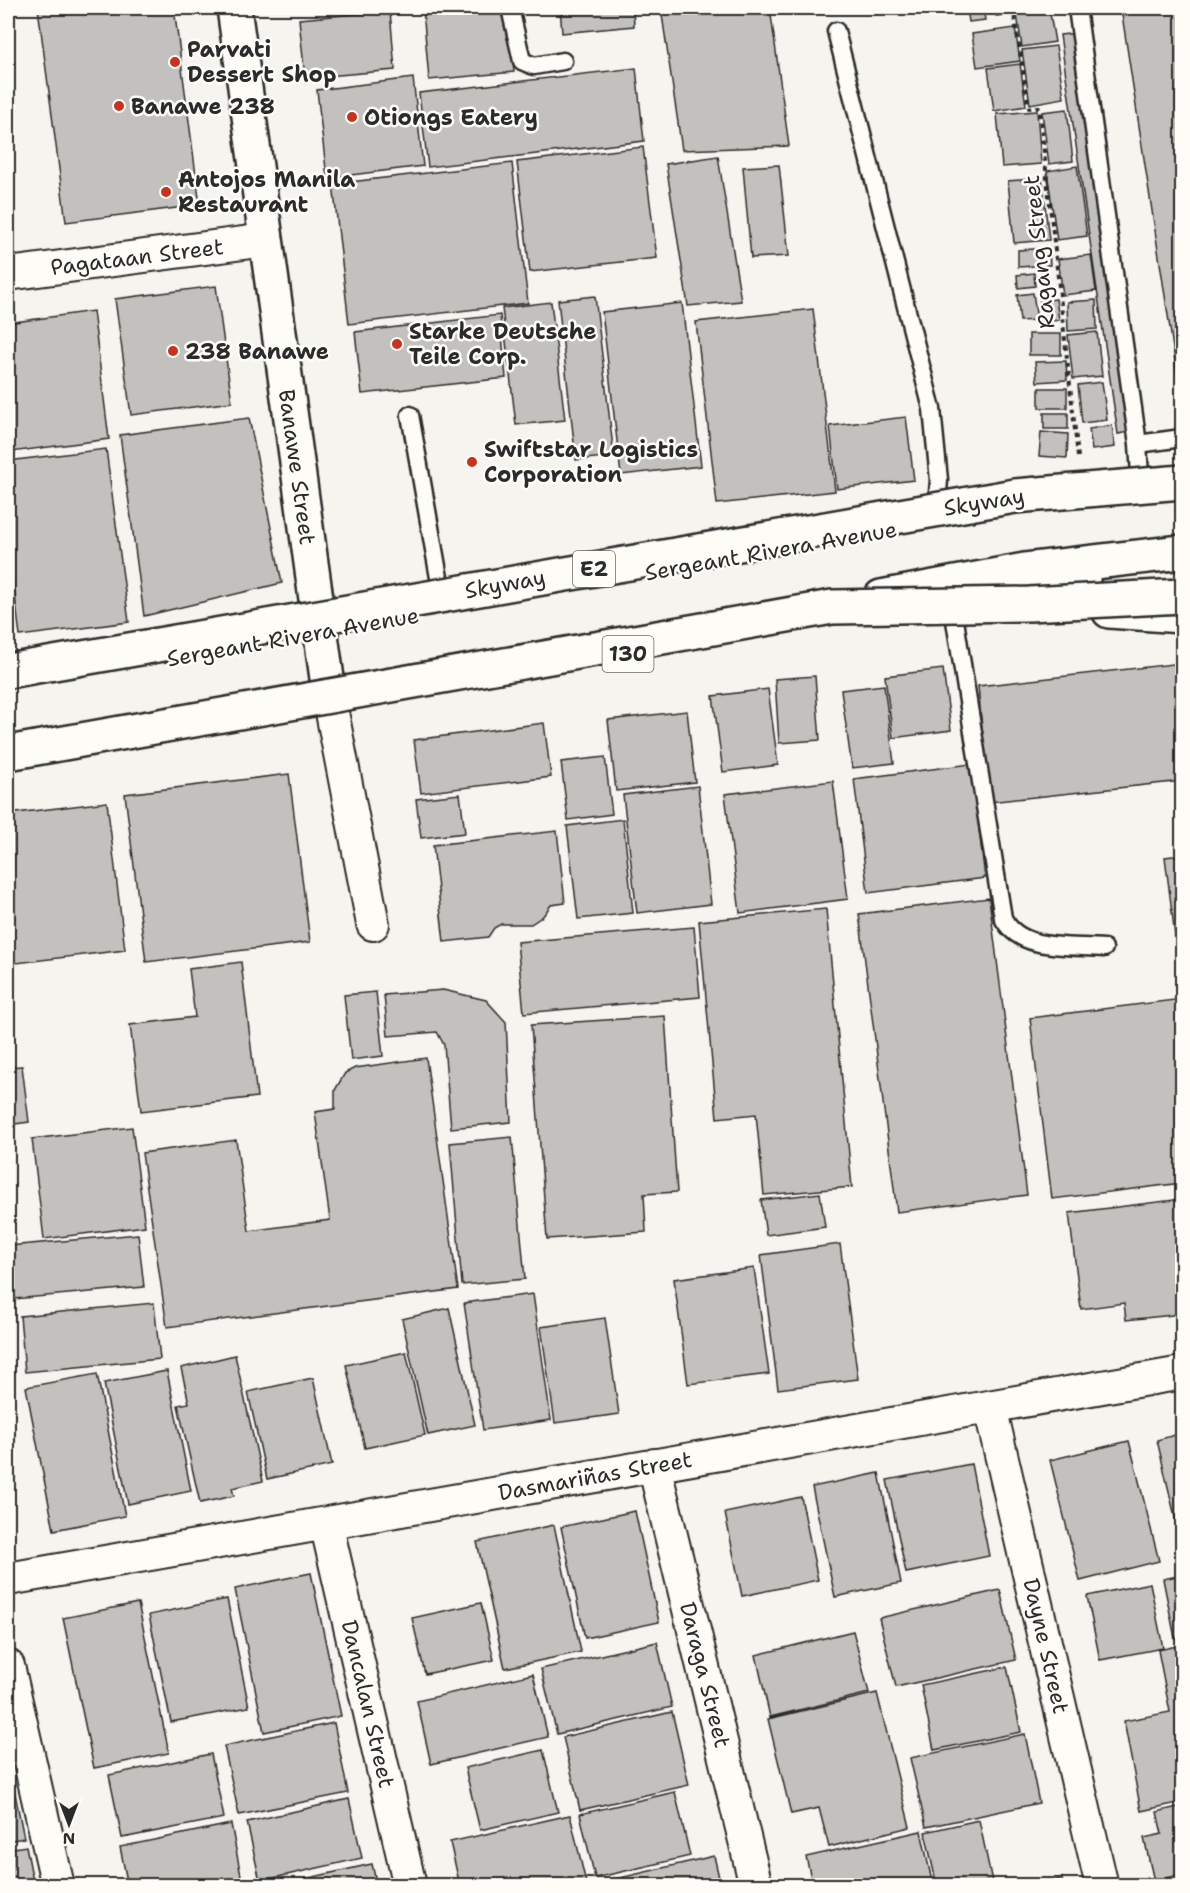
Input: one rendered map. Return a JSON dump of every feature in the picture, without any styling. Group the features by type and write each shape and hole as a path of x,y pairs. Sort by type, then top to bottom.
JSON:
{"main road":[{"name":"Banawe Street","path":"234,8 331,707"},
{"name":"Skyway","path":"8,671 1015,495 1182,482"},
{"name":"Sergeant Rivera Avenue","path":"8,687 321,633 935,521 1017,508 1182,497"},
{"path":"8,753 1025,570 1182,552"},
{"name":"130","path":"8,765 938,601 1182,565"},
{"path":"832,606 1029,604 1182,596"},
{"name":"130","path":"938,601 1182,616"}],"street":[{"name":"Pagataan Street","path":"8,274 266,240"},
{"name":"Banawe Street","path":"331,707 373,924"},
{"name":"Dasmariñas Street","path":"8,1579 1182,1373"},
{"name":"Dayne Street","path":"990,1407 1102,1886"},
{"name":"Daraga Street","path":"654,1465 756,1886"},
{"name":"Dancalan Street","path":"326,1523 410,1886"},
{"path":"8,1666 58,1886"}],"lane":[{"path":"510,8 522,61 534,66 563,61"},
{"path":"1077,15 1138,444 1142,500"},
{"path":"836,31 933,409 939,480 935,521"},
{"path":"410,416 445,610"},
{"path":"1138,444 1182,438"},
{"path":"938,601 1003,918 1011,932 1030,941 1104,948"}],"path":[{"name":"Ragang Street","path":"1014,8 1029,108 1039,107 1084,504"}],"building":[{"name":"Banawe 238","path":"38,8 174,8 200,205 66,222"},
{"path":"508,8 514,72 429,80 423,9"},
{"path":"560,8 633,8 634,26 562,33"},
{"path":"661,8 770,8 789,146 682,150"},
{"path":"967,8 983,8 985,20 969,22"},
{"path":"994,8 1011,8 1012,14 996,16"},
{"path":"1016,8 1049,8 1055,42 1022,47"},
{"path":"1121,8 1182,8 1182,407"},
{"path":"390,11 395,70 305,78 299,19"},
{"path":"1015,28 1020,61 977,67 972,34"},
{"path":"1087,32 1145,429 1118,434 1060,35"},
{"path":"1056,46 1064,98 1030,104 1022,50"},
{"path":"1020,64 1026,106 994,111 988,68"},
{"path":"636,68 644,141 428,167 419,93"},
{"path":"413,78 423,166 327,178 317,90"},
{"path":"1067,109 1073,161 1049,164 1042,112"},
{"path":"1037,111 1041,164 1002,167 997,114"},
{"path":"643,147 657,258 530,272 517,162"},
{"path":"718,156 741,301 688,306 666,164"},
{"path":"512,163 528,303 349,324 333,184"},
{"path":"779,165 789,256 751,258 743,167"},
{"path":"1077,166 1087,236 1057,240 1047,171"},
{"path":"1042,178 1049,240 1014,243 1008,181"},
{"path":"1049,248 1050,265 1018,267 1018,250"},
{"path":"1091,255 1096,291 1063,295 1058,259"},
{"path":"1034,273 1035,286 1018,288 1017,275"},
{"name":"238 Banawe","path":"216,286 232,402 131,415 115,299"},
{"path":"1033,293 1037,320 1020,321 1017,295"},
{"path":"595,296 614,456 576,460 558,300"},
{"path":"1056,299 1059,320 1043,322 1040,301"},
{"path":"1096,300 1097,329 1068,331 1067,302"},
{"path":"551,302 565,420 516,425 502,308"},
{"path":"682,303 701,466 621,475 602,312"},
{"path":"813,309 835,491 717,504 696,322"},
{"path":"93,311 109,439 11,452 8,425 8,323"},
{"path":"500,315 506,378 362,394 355,332"},
{"path":"1097,332 1102,376 1073,379 1068,335"},
{"path":"1029,334 1061,334 1061,355 1029,355"},
{"path":"1066,361 1067,380 1037,382 1035,362"},
{"path":"1102,382 1107,420 1082,423 1078,385"},
{"path":"1039,388 1067,388 1067,408 1039,408"},
{"path":"1044,413 1068,413 1068,429 1044,429"},
{"path":"906,417 914,480 837,489 830,426"},
{"path":"249,418 282,583 144,616 120,435"},
{"path":"1112,425 1115,447 1092,450 1089,429"},
{"path":"1041,432 1068,434 1067,458 1039,456"},
{"path":"106,449 129,622 20,636 8,539 8,461"},
{"path":"1182,663 1182,781 989,802 978,686"},
{"path":"943,669 951,730 893,738 885,676"},
{"path":"815,676 820,740 779,743 775,679"},
{"path":"884,685 894,763 852,768 841,690"},
{"path":"768,689 778,765 723,772 713,696"},
{"path":"687,711 695,782 616,791 608,720"},
{"path":"544,723 551,777 421,793 414,740"},
{"path":"605,757 612,814 568,820 561,762"},
{"path":"971,764 985,878 868,893 854,779"},
{"path":"289,774 310,942 146,962 125,794"},
{"path":"833,781 848,899 740,913 725,794"},
{"path":"698,786 711,904 637,913 623,795"},
{"path":"460,794 465,833 421,838 416,799"},
{"path":"107,802 125,950 8,964 8,814"},
{"path":"623,819 633,913 578,919 567,826"},
{"path":"557,831 565,903 551,905 543,916 531,924 501,924 494,928 488,937 444,942 433,845"},
{"path":"1182,855 1182,991 1165,857"},
{"path":"989,898 1027,1195 897,1212 859,914"},
{"path":"826,909 852,1187 764,1195 756,1114 717,1118 699,921"},
{"path":"694,927 700,997 524,1013 517,942"},
{"path":"241,962 257,1097 141,1111 130,1025 195,1017 189,969"},
{"path":"443,990 486,1000 506,1022 511,1122 451,1128 444,1045 437,1032 388,1036 384,995"},
{"path":"376,992 383,1056 351,1060 344,995"},
{"path":"1182,999 1182,1183 1052,1199 1030,1018"},
{"path":"665,1016 677,1192 644,1194 646,1232 547,1239 531,1025"},
{"path":"426,1058 458,1289 167,1327 142,1153 236,1140 249,1231 330,1220 315,1112 335,1109 335,1090 345,1073 355,1068"},
{"path":"22,1066 29,1122 8,1125 8,1067"},
{"path":"132,1127 145,1226 44,1239 32,1139"},
{"path":"512,1137 525,1279 462,1285 450,1143"},
{"path":"820,1193 825,1227 766,1235 761,1200"},
{"path":"1182,1199 1182,1314 1126,1320 1124,1303 1081,1309 1069,1213"},
{"path":"138,1234 144,1287 14,1299 9,1246"},
{"path":"840,1244 858,1379 778,1389 761,1255"},
{"path":"754,1268 769,1374 688,1384 674,1279"},
{"path":"533,1294 551,1420 483,1430 464,1303"},
{"path":"154,1303 160,1359 25,1372 20,1316"},
{"path":"449,1308 475,1425 428,1435 402,1319"},
{"path":"605,1318 619,1414 555,1423 541,1327"},
{"path":"406,1352 425,1435 365,1448 346,1365"},
{"path":"235,1355 263,1481 232,1488 234,1496 200,1503 178,1405 189,1403 181,1368"},
{"path":"167,1371 191,1491 128,1504 104,1383"},
{"path":"97,1374 125,1516 54,1530 26,1387"},
{"path":"313,1378 332,1465 267,1479 248,1392"},
{"path":"1182,1433 1182,1547 1157,1440"},
{"path":"1129,1441 1159,1561 1080,1581 1050,1460"},
{"path":"971,1464 989,1556 906,1573 887,1480"},
{"path":"879,1473 901,1583 835,1597 812,1487"},
{"path":"801,1497 818,1580 742,1596 725,1513"},
{"path":"635,1511 659,1622 585,1638 561,1527"},
{"path":"554,1525 581,1652 505,1668 477,1542"},
{"path":"311,1573 341,1716 264,1732 235,1589"},
{"path":"1182,1575 1182,1636 1175,1638 1163,1579"},
{"path":"1150,1583 1163,1648 1100,1660 1087,1596"},
{"path":"1000,1590 1016,1660 896,1687 879,1618"},
{"path":"227,1599 249,1707 171,1722 149,1615"},
{"path":"138,1603 169,1753 94,1768 63,1618"},
{"path":"481,1603 494,1660 425,1674 412,1618"},
{"path":"853,1631 869,1693 770,1717 756,1655"},
{"path":"657,1642 672,1707 557,1734 541,1669"},
{"path":"1182,1645 1182,1802 1141,1811 1124,1721 1170,1712 1158,1650"},
{"path":"1007,1667 1021,1732 934,1750 921,1685"},
{"path":"533,1674 548,1737 431,1764 417,1701"},
{"path":"877,1693 910,1827 829,1847 819,1808 791,1814 768,1719"},
{"path":"672,1712 689,1785 580,1810 563,1737"},
{"path":"334,1723 348,1793 239,1815 224,1746"},
{"path":"1025,1734 1039,1803 926,1827 910,1758"},
{"path":"543,1750 558,1812 480,1830 465,1768"},
{"path":"211,1754 224,1818 122,1838 109,1775"},
{"path":"8,1759 24,1838 8,1841"},
{"path":"675,1792 690,1856 595,1878 580,1814"},
{"path":"349,1799 362,1858 260,1881 247,1822"},
{"path":"1182,1806 1182,1874 1154,1881 1144,1838 1162,1834 1157,1812"},
{"path":"570,1815 586,1883 575,1886 460,1886 450,1842"},
{"path":"979,1820 993,1886 937,1886 925,1832"},
{"path":"231,1824 243,1886 128,1886 120,1847"},
{"path":"921,1831 933,1886 813,1886 806,1857"},
{"path":"26,1846 34,1886 8,1886 8,1849"},
{"path":"714,1856 721,1886 608,1886 607,1881"},
{"path":"372,1864 377,1886 273,1886"},
{"path":"1062,1878 1063,1886 1033,1886"}],"place":[{"name":"Parvati Dessert Shop","path":"175,62"},
{"name":"Banawe 238","path":"119,106"},
{"name":"Otiongs Eatery","path":"352,117"},
{"name":"Antojos Manila Restaurant","path":"166,192"},
{"name":"Starke Deutsche Teile Corp.","path":"397,344"},
{"name":"238 Banawe","path":"173,351"},
{"name":"Swiftstar Logistics Corporation","path":"472,462"}]}
